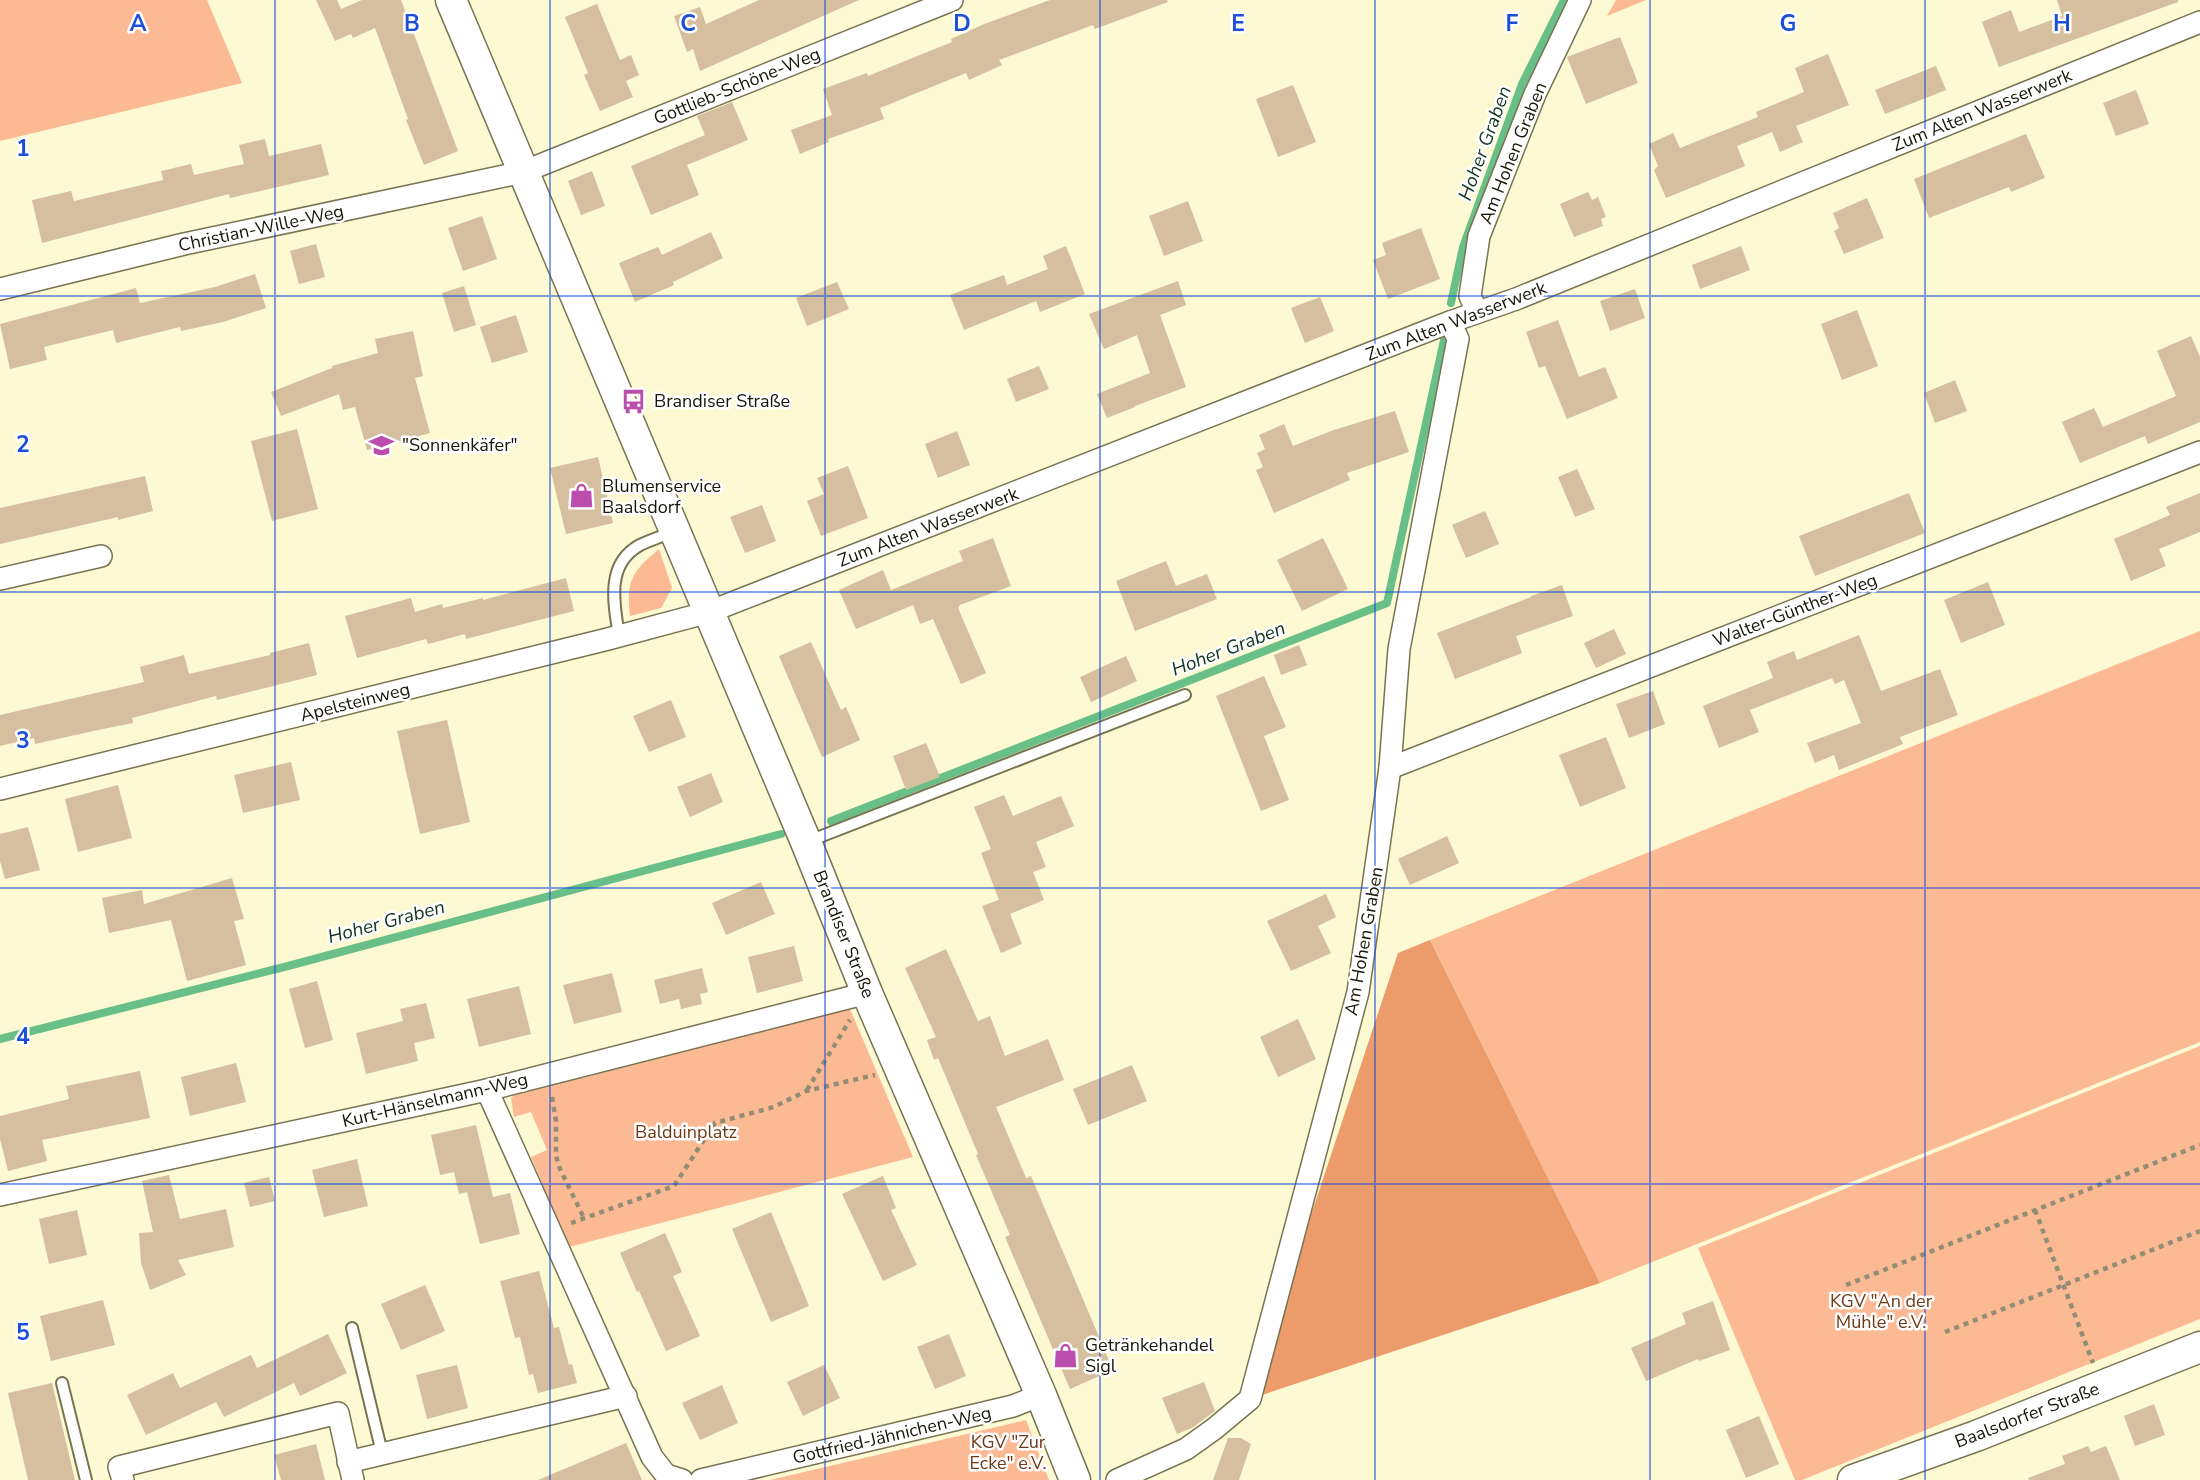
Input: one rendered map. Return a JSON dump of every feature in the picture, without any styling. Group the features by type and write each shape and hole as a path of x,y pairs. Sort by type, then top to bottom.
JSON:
{"street":[{"name":"Brandiser Straße","path":"451,0 899,1069 1041,1395 1075,1480"},
{"name":"Gottlieb-Schöne-Weg","path":"523,172 952,0"},
{"name":"Am Hohen Graben","path":"1477,312 1470,296 1479,236 1535,94 1580,0"},
{"name":"Zum Alten Wasserwerk","path":"709,612 1450,322 1516,299 2200,22"},
{"name":"Christian-Wille-Weg","path":"0,289 184,244 523,172"},
{"name":"Am Hohen Graben","path":"1117,1480 1186,1449 1250,1399 1358,992 1390,768 1399,649 1458,340 1450,322"},
{"name":"Walter-Günther-Weg","path":"1390,768 2200,452"},
{"path":"0,579 101,556"},
{"name":"Apelsteinweg","path":"0,789 709,612"},
{"name":"Kurt-Hänselmann-Weg","path":"0,1195 487,1090 867,993"},
{"path":"487,1090 652,1457 666,1475 682,1480"},
{"name":"Baalsdorfer Straße","path":"1853,1480 1976,1436 2200,1347"},
{"name":"Gottfried-Jähnichen-Weg","path":"701,1480 1013,1406 1041,1395"},
{"path":"121,1473 338,1413 351,1471 382,1453 626,1396"}],"lane":[{"path":"619,636 613,597 621,562 640,545 674,531"},
{"path":"806,842 1185,695"},
{"path":"352,1328 382,1453"},
{"path":"62,1383 86,1480"}],"path":[{"path":"806,1091 867,993"},
{"path":"550,1230 674,1186 715,1123 774,1107 806,1091 899,1069"},
{"path":"547,1074 556,1121 555,1156 584,1218"},
{"path":"1846,1285 2200,1145"},
{"path":"2035,1210 2102,1386"},
{"path":"1945,1332 2200,1231"}],"green space":[{"path":"0,0 207,0 242,83 0,141"},
{"path":"1616,0 1646,0 1607,16"},
{"path":"659,549 672,588 661,608 630,616 629,594 633,578"},
{"path":"2200,631 2200,1042 1600,1283 1430,940"},
{"name":"Balduinplatz","path":"850,1009 913,1157 569,1247 531,1157 547,1150 531,1112 514,1117 511,1098 519,1091 587,1077 669,1053"},
{"name":"KGV \"An der Mühle\" e.V.","path":"2200,1046 2200,1319 1802,1480 1795,1480 1698,1248"},
{"name":"KGV \"Zur Ecke\" e.V.","path":"1026,1420 1049,1480 770,1480"}],"shaded area":[{"path":"1430,940 1600,1283 1250,1399 1398,953"}],"building":[{"path":"316,0 337,0 341,9 362,0 401,0 458,151 424,165 375,28 353,38 351,34 335,41"},
{"path":"759,0 859,0 700,71 693,49 687,52 674,16 700,7 706,24"},
{"path":"1050,0 1168,2 1095,29 1093,25 999,60 1002,65 969,80 966,73 880,108 884,119 828,139 829,142 800,154 791,130 832,115 823,89 867,73 868,76 952,42 951,39 984,24"},
{"path":"2057,0 2178,2 1999,67 1982,22 2011,10 2019,32 2062,16"},
{"path":"597,4 620,60 631,55 639,75 626,81 633,97 600,111 584,75 588,73 565,17"},
{"path":"1620,37 1638,83 1586,104 1567,57"},
{"path":"1828,54 1849,105 1796,126 1803,142 1780,152 1772,132 1737,146 1745,166 1666,198 1654,170 1658,166 1649,144 1673,133 1680,148 1758,117 1756,112 1804,92 1795,68"},
{"path":"1936,66 1946,90 1885,114 1875,90"},
{"path":"1293,85 1316,142 1278,157 1256,99"},
{"path":"2136,90 2149,124 2116,136 2103,103"},
{"path":"732,102 748,140 687,165 699,195 651,215 631,166 705,135 697,116"},
{"path":"2026,134 2045,178 2011,192 2009,187 1929,218 1914,179"},
{"path":"265,139 269,156 321,144 329,175 230,198 229,194 42,243 32,200 71,191 74,201 163,180 161,171 191,164 194,175 244,164 239,145"},
{"path":"592,171 605,206 581,215 568,181"},
{"path":"1588,192 1592,200 1598,197 1606,217 1601,219 1603,226 1574,237 1560,204"},
{"path":"1867,198 1884,238 1844,254 1834,231 1839,228 1833,213"},
{"path":"1188,201 1203,241 1164,256 1149,216"},
{"path":"482,216 497,259 463,271 448,228"},
{"path":"1421,228 1440,279 1388,299 1373,260 1386,255 1382,243"},
{"path":"711,232 723,258 673,282 674,285 635,302 619,263 658,247 662,255"},
{"path":"316,244 325,277 299,284 290,251"},
{"path":"1066,246 1085,294 1040,312 1036,301 964,330 950,295 1004,275 1007,285 1048,269 1043,256"},
{"path":"1741,246 1750,270 1700,289 1692,265"},
{"path":"255,274 266,308 223,322 181,331 180,327 116,343 113,330 44,347 47,360 10,369 0,324 136,288 140,303 215,287"},
{"path":"1178,281 1186,305 1160,315 1186,387 1107,418 1097,394 1150,373 1137,335 1104,349 1089,314"},
{"path":"837,282 849,309 807,326 796,298"},
{"path":"464,286 476,325 454,332 442,293"},
{"path":"1635,289 1645,318 1610,331 1600,301"},
{"path":"1320,297 1334,331 1305,343 1291,308"},
{"path":"1857,310 1878,366 1842,380 1821,324"},
{"path":"516,315 528,352 492,363 480,327"},
{"path":"1558,320 1579,377 1605,367 1618,398 1567,419 1545,366 1539,368 1526,332"},
{"path":"413,331 423,376 415,378 430,433 367,450 355,407 343,410 339,394 281,416 271,392 332,366 378,353 375,339"},
{"path":"2191,336 2200,357 2200,422 2148,444 2145,436 2080,463 2062,422 2094,408 2103,427 2176,396 2157,351"},
{"path":"1039,366 1049,389 1016,402 1007,379"},
{"path":"1955,380 1967,411 1935,423 1924,393"},
{"path":"1395,411 1409,452 1347,473 1350,480 1274,513 1256,470 1263,467 1257,453 1265,449 1259,435 1284,424 1293,446"},
{"path":"297,429 318,509 272,521 251,441"},
{"path":"957,431 970,465 938,478 925,444"},
{"name":"Blumenservice Baalsdorf","path":"598,457 613,523 566,534 550,468"},
{"path":"848,466 868,518 821,536 807,501 824,494 817,478"},
{"path":"1577,469 1595,509 1575,517 1558,477"},
{"path":"145,476 153,511 0,544 0,508"},
{"path":"1909,493 1925,533 1815,576 1799,536"},
{"path":"2200,493 2200,532 2159,549 2166,566 2131,581 2114,539 2170,515 2166,507"},
{"path":"762,505 776,541 745,553 730,517"},
{"path":"1485,511 1499,544 1466,558 1452,525"},
{"path":"993,538 1011,586 958,608 986,673 961,684 933,619 920,624 913,605 856,629 839,590 883,570 891,590 963,561 959,551"},
{"path":"1323,538 1348,589 1302,611 1277,560"},
{"path":"1166,561 1176,586 1207,574 1217,599 1135,631 1116,581"},
{"path":"566,578 574,611 466,639 465,634 428,644 426,639 357,658 345,616 411,598 415,612 442,604 443,608"},
{"path":"1988,582 2005,625 1961,643 1944,600"},
{"path":"1562,585 1573,616 1516,636 1522,653 1455,679 1437,633"},
{"path":"1614,629 1626,654 1596,668 1584,643"},
{"path":"1859,635 1881,691 1940,669 1958,715 1900,737 1903,744 1839,770 1834,755 1815,763 1807,743 1861,723 1844,680 1835,684 1832,678 1750,710 1759,732 1719,748 1703,706 1773,678 1767,662 1794,651 1797,660"},
{"path":"811,642 841,710 846,707 860,740 822,757 779,656"},
{"path":"309,643 317,675 217,700 216,696 132,718 133,723 35,744 34,738 0,746 0,715 144,682 140,667 184,655 189,674"},
{"path":"1299,645 1307,665 1281,675 1274,655"},
{"path":"1126,656 1137,681 1091,702 1080,677"},
{"path":"1264,676 1286,727 1264,736 1289,800 1261,811 1216,696"},
{"path":"1653,691 1665,724 1629,738 1616,704"},
{"path":"671,700 686,737 649,752 633,716"},
{"path":"447,720 470,822 420,834 397,731"},
{"path":"1606,737 1626,788 1580,807 1559,755"},
{"path":"926,743 940,777 906,790 893,756"},
{"path":"291,762 300,800 243,813 234,775"},
{"path":"711,773 723,802 690,817 677,787"},
{"path":"118,785 132,838 78,852 65,799"},
{"path":"1004,795 1013,816 1061,796 1074,826 1036,842 1046,867 1033,872 1044,900 1010,914 1022,944 1001,953 982,906 999,900 981,853 991,849 974,807"},
{"path":"28,827 40,870 5,879 0,861 0,834"},
{"path":"1447,836 1459,863 1410,885 1398,859"},
{"path":"232,878 244,919 234,921 246,965 187,981 171,920 109,933 102,898 142,890 144,904"},
{"path":"761,882 775,914 726,935 712,903"},
{"path":"1326,894 1336,917 1318,926 1331,953 1291,971 1267,921"},
{"path":"794,946 803,981 757,993 748,957"},
{"path":"946,949 978,1021 990,1016 1005,1056 1048,1039 1064,1080 996,1107 1026,1178 1031,1176 1113,1370 1070,1389 1005,1237 1010,1235 976,1155 978,1154 938,1058 934,1060 927,1040 936,1037 905,968"},
{"path":"702,968 708,992 700,994 702,1004 681,1009 679,999 660,1004 654,980"},
{"path":"612,973 622,1012 574,1024 563,985"},
{"path":"317,981 333,1040 305,1048 289,989"},
{"path":"519,986 531,1034 479,1047 467,999"},
{"path":"426,1003 435,1038 414,1043 418,1061 366,1074 356,1033 403,1021 400,1009"},
{"path":"1298,1019 1316,1059 1278,1077 1260,1037"},
{"path":"236,1063 246,1102 190,1116 181,1077"},
{"path":"1132,1065 1147,1101 1088,1125 1073,1089"},
{"path":"140,1071 150,1118 42,1140 47,1161 8,1171 0,1139 0,1116 69,1099 66,1086"},
{"path":"476,1125 493,1197 510,1193 520,1234 480,1244 467,1192 459,1194 454,1172 440,1175 431,1135"},
{"path":"357,1159 368,1206 324,1217 312,1170"},
{"path":"169,1175 180,1219 226,1209 234,1247 178,1260 186,1275 150,1290 141,1263 139,1233 153,1232 142,1181"},
{"path":"883,1176 896,1208 891,1210 917,1265 883,1281 842,1194"},
{"path":"269,1177 275,1201 250,1207 244,1183"},
{"path":"77,1210 87,1255 49,1264 39,1219"},
{"path":"771,1212 809,1306 771,1322 732,1229"},
{"path":"665,1233 682,1272 673,1276 700,1336 666,1351 620,1253"},
{"path":"539,1271 554,1328 559,1327 569,1365 572,1364 577,1383 538,1393 533,1374 529,1375 520,1337 515,1338 500,1281"},
{"path":"425,1285 445,1331 401,1350 381,1304"},
{"path":"103,1300 115,1345 51,1361 40,1316"},
{"path":"1713,1301 1730,1350 1699,1361 1698,1359 1646,1381 1631,1348 1686,1324 1682,1313"},
{"path":"328,1334 347,1373 300,1396 294,1383 224,1417 216,1402 146,1435 127,1395 173,1373 180,1388 251,1355 257,1368"},
{"path":"949,1334 966,1376 935,1389 917,1347"},
{"path":"457,1365 468,1408 427,1419 416,1375"},
{"path":"824,1365 840,1398 803,1416 787,1382"},
{"path":"1204,1382 1215,1411 1192,1428 1177,1434 1162,1398"},
{"path":"52,1383 75,1480 28,1480 8,1393"},
{"path":"722,1385 738,1423 700,1440 682,1403"},
{"path":"2154,1404 2165,1435 2135,1446 2124,1416"},
{"path":"1759,1416 1779,1464 1746,1478 1726,1430"},
{"path":"1228,1438 1241,1438 1251,1444 1239,1480 1213,1480"},
{"path":"626,1443 642,1480 538,1480"},
{"path":"316,1444 325,1480 281,1480 274,1455"},
{"path":"2088,1446 2091,1452 2106,1446 2120,1480 2029,1480 2028,1478 2065,1464 2062,1456"}],"waterway":[{"name":"Hoher Graben","path":"1451,303 1463,247 1522,84 1564,0"},
{"name":"Hoher Graben","path":"831,821 1387,603 1444,340"},
{"name":"Hoher Graben","path":"0,1039 288,966 781,834"}],"place":[{"name":"Brandiser Straße","path":"634,401"},
{"name":"\"Sonnenkäfer\"","path":"382,445"},
{"name":"Blumenservice Baalsdorf","path":"582,496"},
{"name":"Getränkehandel Sigl","path":"1065,1355"}]}
